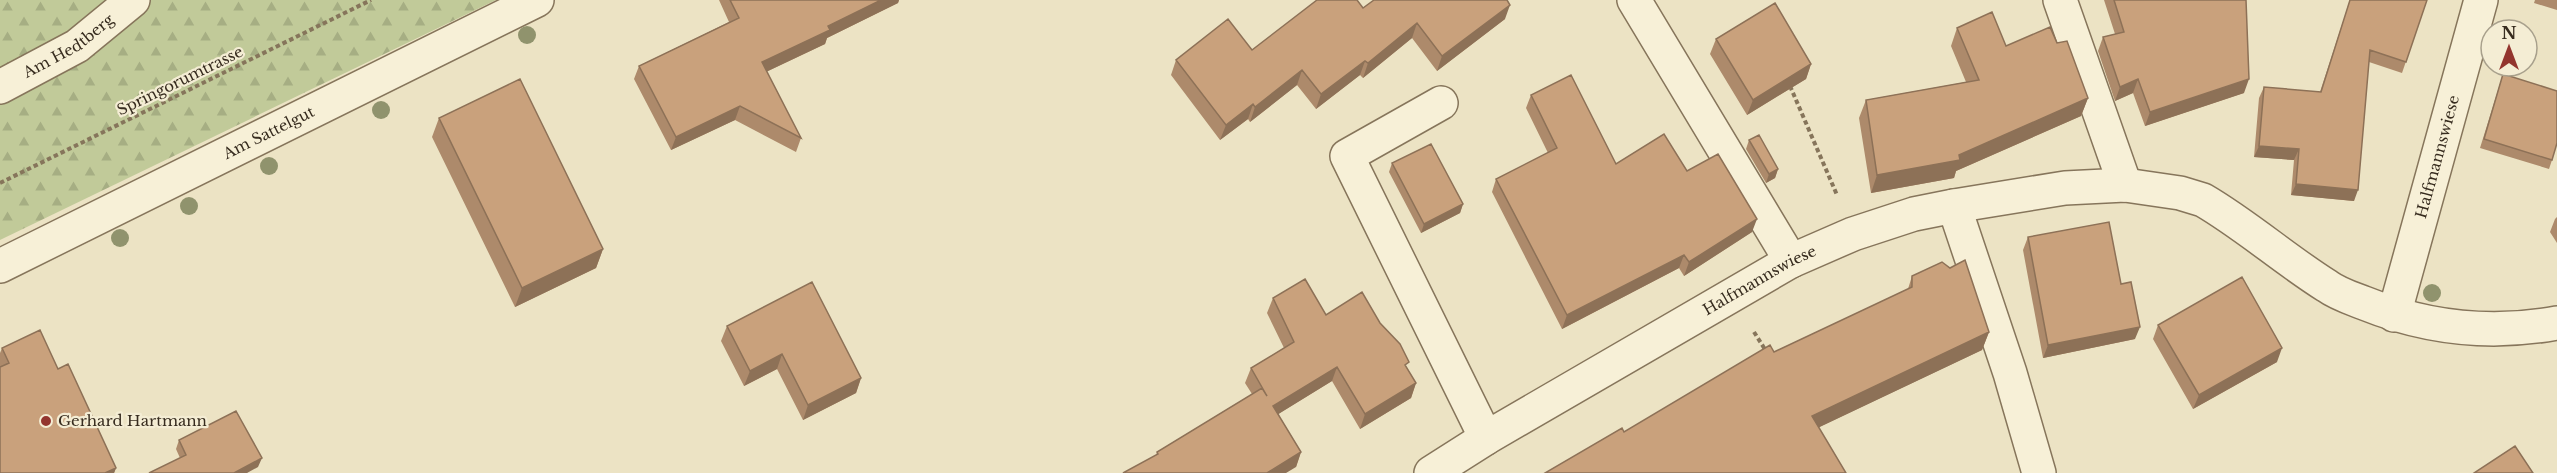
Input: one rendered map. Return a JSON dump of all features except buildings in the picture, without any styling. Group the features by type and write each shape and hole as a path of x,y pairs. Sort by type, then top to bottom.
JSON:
{"street":[{"name":"Am Hedtberg","path":"0,87 77,46 133,0"},
{"name":"Am Sattelgut","path":"0,266 537,0"},
{"path":"1634,0 1791,261"},
{"path":"2060,0 2125,185"},
{"name":"Halfmannswiese","path":"2394,315 2481,0"},
{"path":"1441,103 1347,156 1486,438"},
{"name":"Halfmannswiese","path":"1431,473 1486,438 1791,261 1853,234 1914,214 2065,188 2125,185 2180,193 2202,200 2331,289 2394,315 2490,330 2525,329 2557,323"},
{"path":"1954,206 2010,374 2039,473"}],"path":[{"name":"Springorumtrasse","path":"0,183 371,0"},
{"path":"1790,86 1853,234"},
{"path":"1732,295 1768,354"}],"green space":[{"path":"0,0 496,0 0,240"}],"place":[{"name":"Gerhard Hartmann","path":"46,421"}]}
